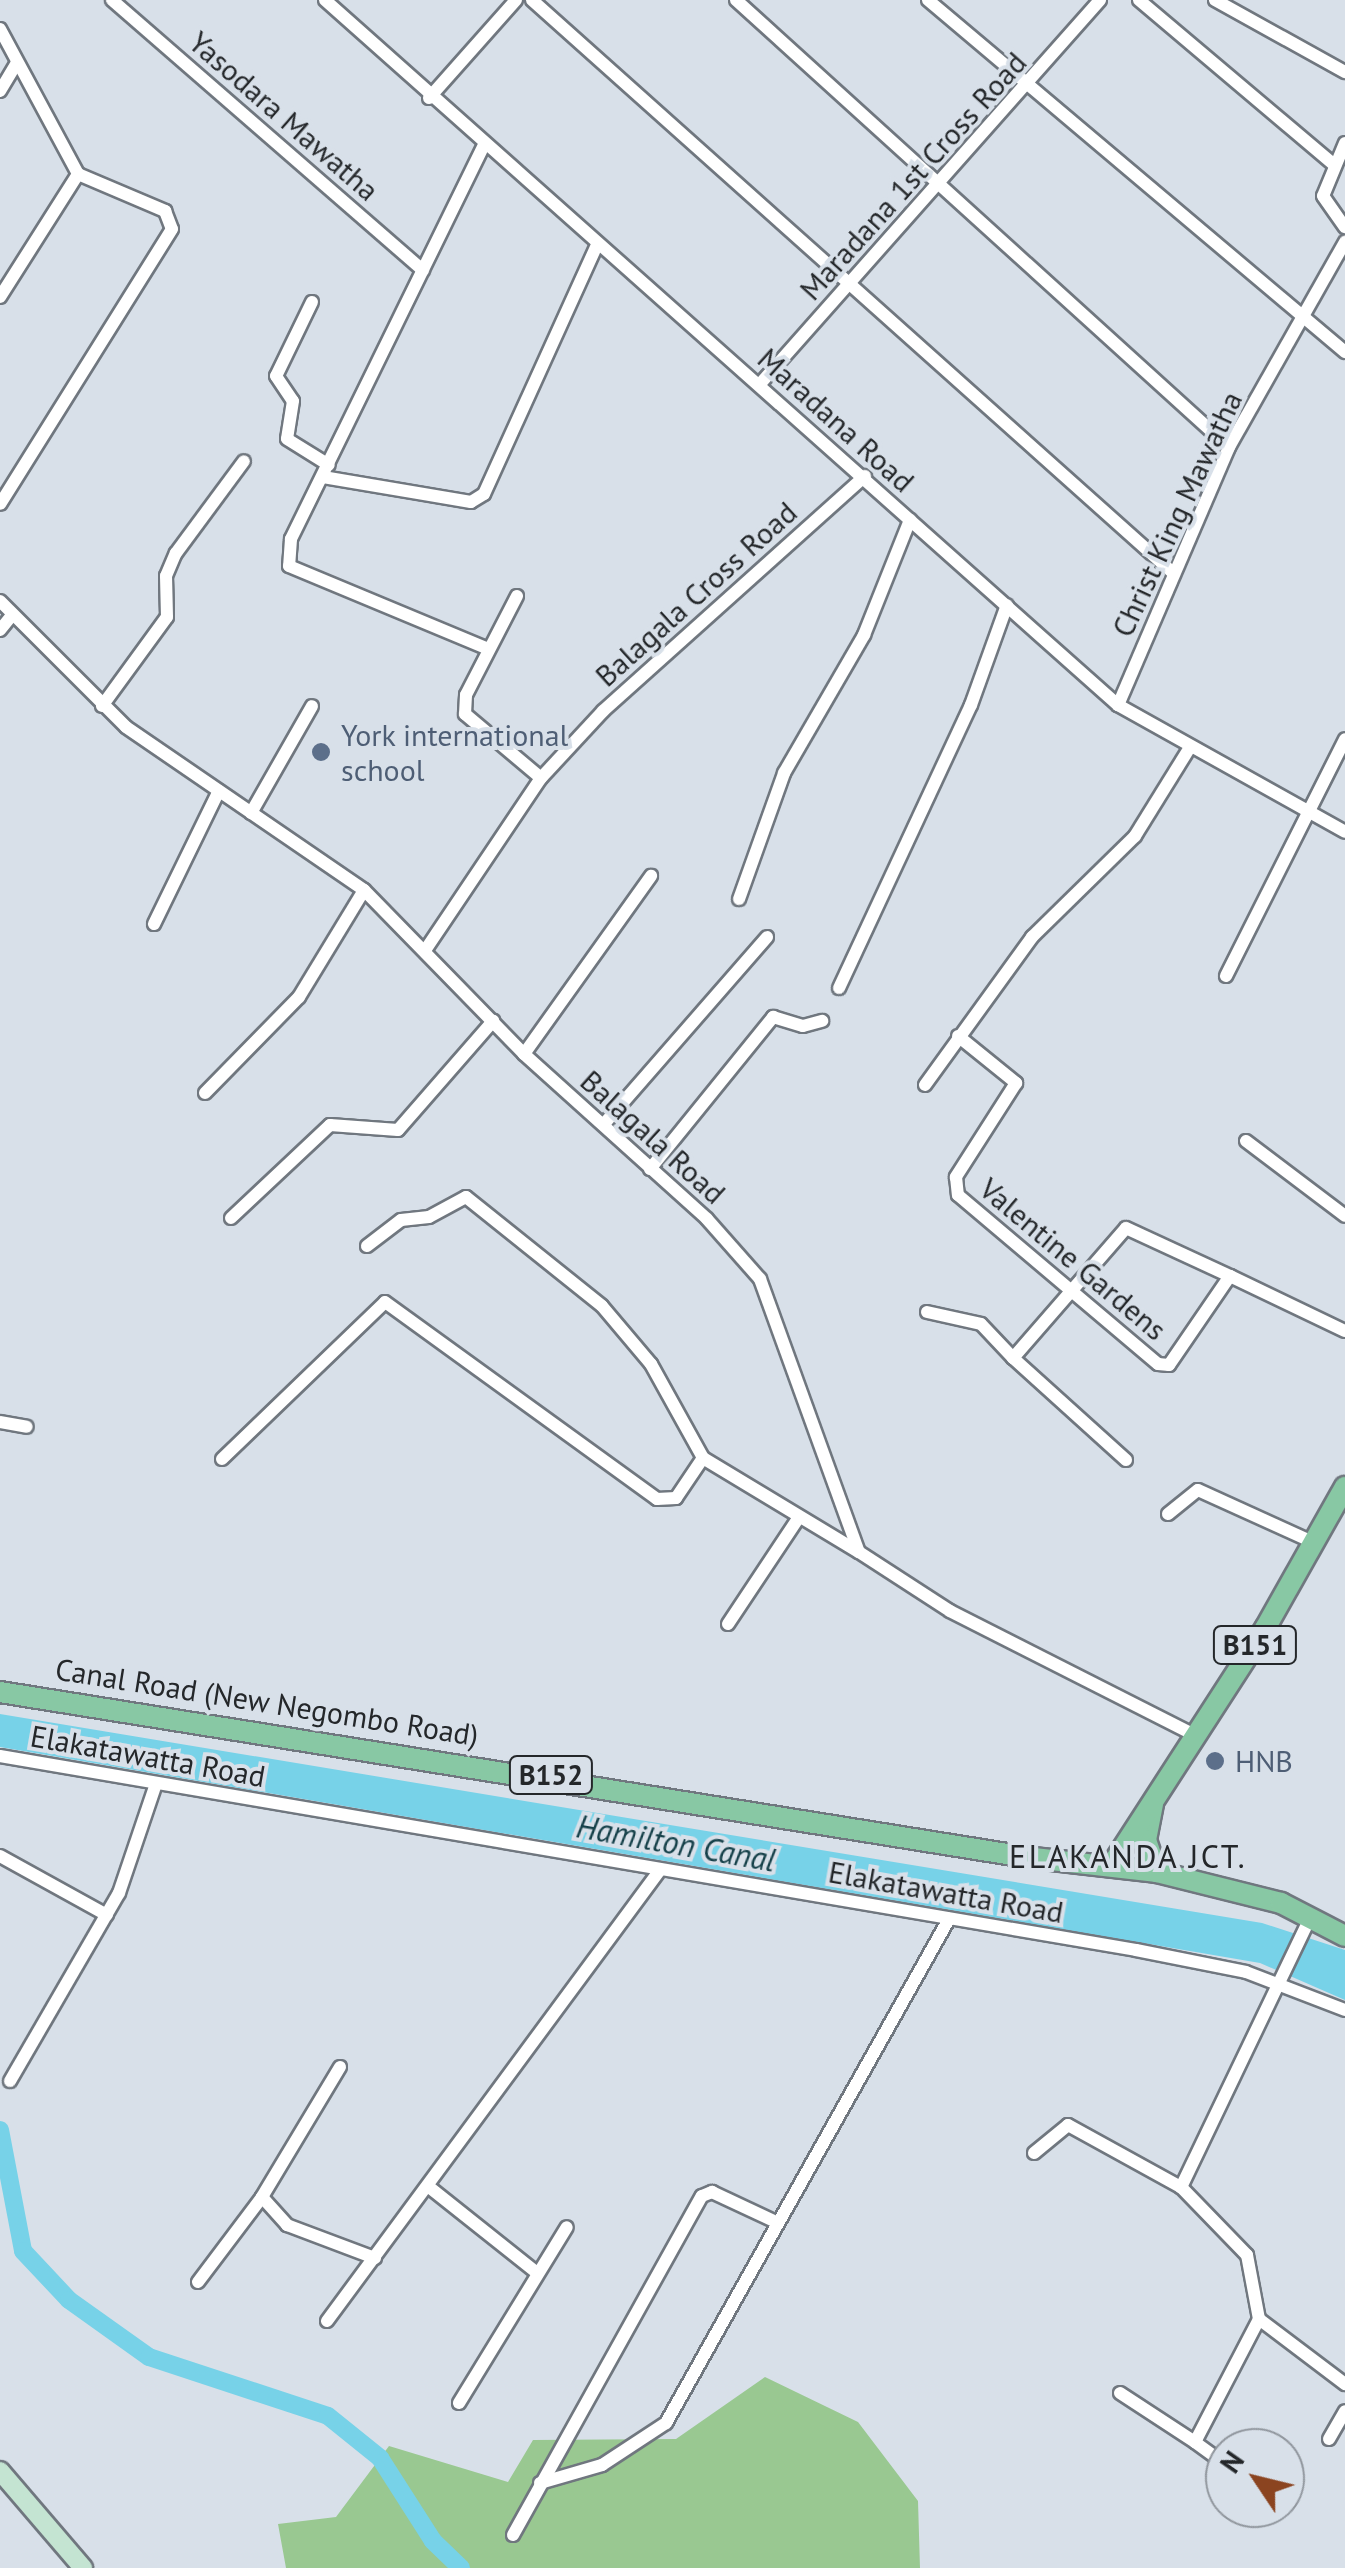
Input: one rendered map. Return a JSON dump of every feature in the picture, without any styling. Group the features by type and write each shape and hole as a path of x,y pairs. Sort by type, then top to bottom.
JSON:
{"main road":[{"name":"B151","path":"1112,1866 1315,1543 1345,1487"},
{"name":"Canal Road (New Negombo Road)","path":"0,1692 1158,1872 1345,1936"},
{"name":"B151","path":"1155,1798 1146,1840 1158,1872"}],"street":[{"name":"Yasodara Mawatha","path":"112,0 423,270"},
{"name":"Maradana Road","path":"325,0 428,98 865,476 1118,705 1189,749 1309,807 1345,832"},
{"path":"428,98 516,0"},
{"path":"532,0 1172,572"},
{"path":"736,0 939,180 1229,447"},
{"path":"928,0 1345,352"},
{"name":"Maradana 1st Cross Road","path":"760,384 939,180 1028,87 1100,0"},
{"path":"1139,0 1333,164"},
{"path":"1216,0 1236,6 1345,72"},
{"path":"0,29 78,174 165,210 172,230 0,504"},
{"path":"0,92 18,63"},
{"path":"1345,142 1333,164 1324,196 1345,227"},
{"path":"484,145 292,538 289,566 488,649"},
{"path":"0,297 78,174"},
{"name":"Christ King Mawatha","path":"1118,705 1229,447 1345,242"},
{"path":"312,302 276,376 293,402 286,439 326,471 472,502 484,494 596,247"},
{"path":"102,706 166,617 166,576 176,553 244,461"},
{"name":"Balagala Cross Road","path":"426,949 541,778 603,710 865,476"},
{"path":"739,899 784,773 864,635 910,520"},
{"path":"517,596 488,649 465,714 541,778"},
{"name":"Balagala Road","path":"0,600 102,706 364,890 426,949 524,1054 604,1124 760,1279 858,1552"},
{"path":"839,988 971,705 1007,604"},
{"path":"0,630 12,615"},
{"path":"251,812 312,706"},
{"path":"1226,976 1345,739"},
{"path":"925,1085 1032,937 1136,836 1189,749"},
{"path":"154,924 219,791"},
{"path":"524,1054 650,876"},
{"path":"205,1093 299,997 364,890"},
{"path":"604,1124 767,937"},
{"path":"650,1169 774,1017 803,1026 822,1021"},
{"path":"230,1218 330,1125 398,1130 493,1021"},
{"name":"Valentine Gardens","path":"958,1036 1016,1083 953,1186 1163,1367 1230,1276"},
{"path":"1246,1141 1345,1216"},
{"path":"366,1246 401,1220 429,1217 466,1197 602,1306 650,1364 704,1458 796,1520 858,1552 950,1610 1194,1736"},
{"path":"1014,1358 1126,1228 1345,1331"},
{"path":"222,1459 385,1302 657,1499 676,1498 704,1458"},
{"path":"927,1312 981,1324 1126,1460"},
{"path":"0,1422 28,1427"},
{"path":"1168,1514 1198,1490 1315,1543"},
{"path":"728,1624 796,1520"},
{"name":"Elakatawatta Road","path":"0,1756 1136,1950 1282,1981 1345,2010"},
{"path":"10,2081 107,1915 156,1784"},
{"path":"0,1856 107,1915"},
{"path":"327,2322 660,1870"},
{"path":"540,2483 602,2466 666,2423 774,2221 949,1919"},
{"path":"1182,2188 1307,1924"},
{"path":"198,2282 262,2196 340,2067"},
{"path":"1034,2153 1068,2125 1182,2188 1247,2255 1259,2319 1195,2442"},
{"path":"429,2187 538,2273"},
{"path":"514,2535 702,2196 712,2192 774,2221"},
{"path":"262,2196 287,2225 375,2258"},
{"path":"459,2403 567,2227"},
{"path":"1259,2319 1345,2384"},
{"path":"1120,2393 1205,2449"},
{"path":"1329,2438 1345,2411"},
{"path":"0,2470 83,2568"}],"green space":[{"path":"765,2377 858,2422 918,2501 920,2568 286,2568 278,2524 336,2517 389,2446 508,2482 533,2440 676,2439"}],"water":[{"name":"Hamilton Canal","path":"0,1714 1262,1923 1345,1950 1345,2000 1260,1963 0,1747"}],"waterway":[{"path":"0,2130 23,2251 69,2300 149,2357 328,2416 380,2458 433,2541 461,2568"}],"place":[{"name":"York international school","path":"321,752"},
{"name":"HNB","path":"1215,1761"}],"district":[{"name":"ELAKANDA JCT.","path":"1128,1856"}]}
